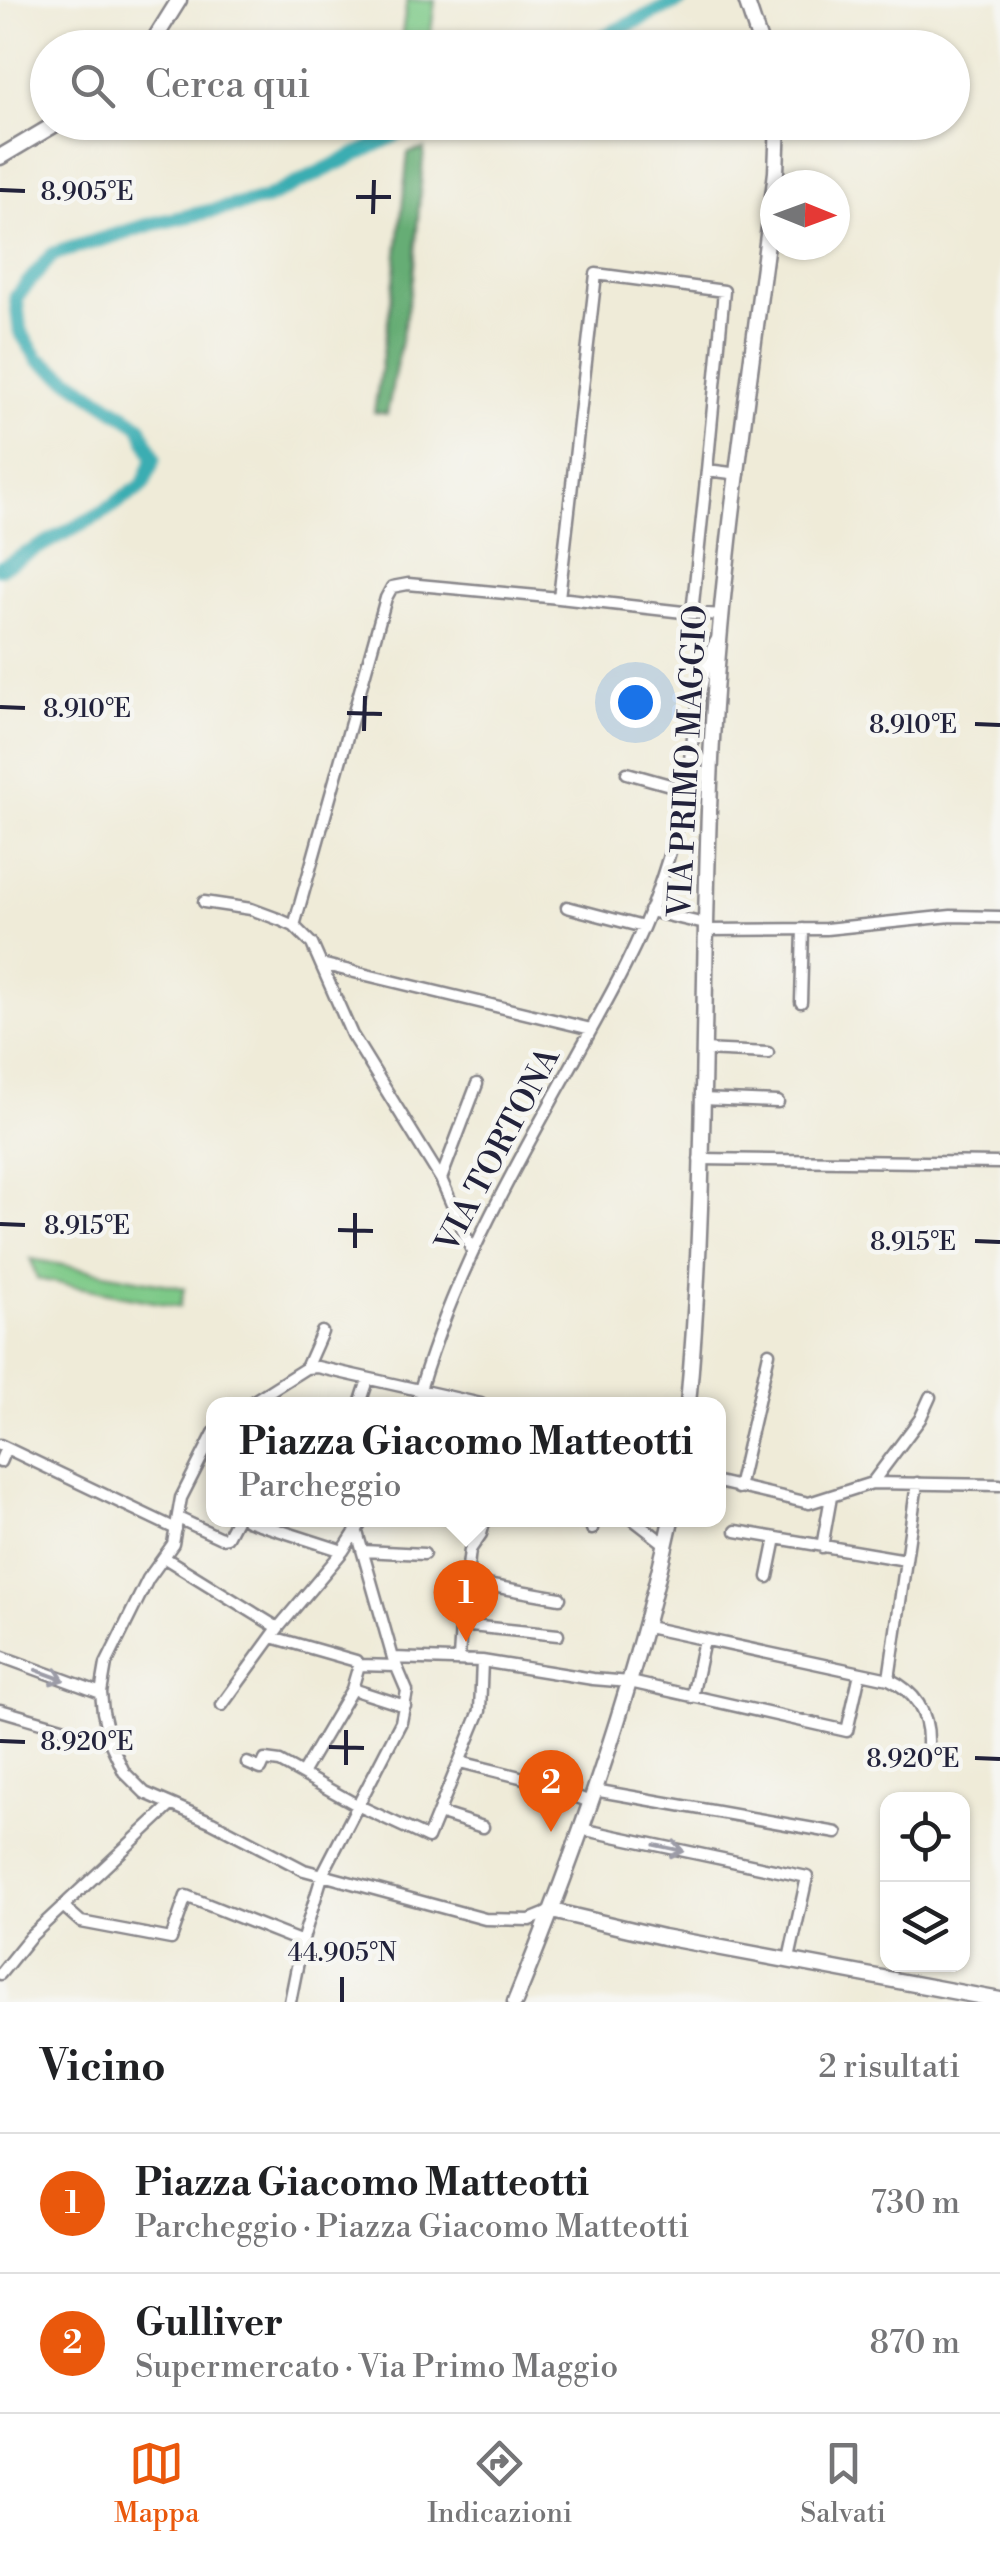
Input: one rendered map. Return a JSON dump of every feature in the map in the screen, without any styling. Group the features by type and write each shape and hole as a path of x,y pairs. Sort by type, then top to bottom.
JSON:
{"main road":[{"path":"160,30 179,0"},
{"path":"746,0 756,30"},
{"path":"0,157 30,139"},
{"name":"VIA PRIMO MAGGIO","path":"688,1397 702,1099 711,759 720,635 777,140"},
{"path":"515,2002 552,1911 630,1682 647,1628 669,1527"},
{"path":"552,1911 663,1938 1000,2000"}],"street":[{"path":"559,598 596,274 724,291 692,613"},
{"path":"707,470 739,474"},
{"path":"294,926 353,710 392,587 408,584 723,615"},
{"name":"VIA TORTONA","path":"418,1397 435,1340 496,1200 591,1029 649,911 672,843 689,773 688,759 707,666 713,641 720,635"},
{"path":"689,773 696,764 711,759"},
{"path":"627,773 684,789"},
{"path":"204,902 251,909 294,926 312,944 352,1035 441,1178 472,1251"},
{"path":"567,907 642,927"},
{"path":"649,911 705,927 803,930 951,916 1000,916"},
{"path":"800,1002 803,930"},
{"path":"321,964 591,1029"},
{"path":"703,1050 768,1053"},
{"path":"441,1178 477,1084"},
{"path":"702,1099 778,1102"},
{"path":"699,1159 1000,1162"},
{"path":"306,1368 322,1332"},
{"path":"738,1488 770,1354"},
{"path":"260,1397 306,1368 316,1366 448,1397"},
{"path":"362,1397 368,1380"},
{"path":"872,1484 920,1419 930,1397"},
{"path":"0,1462 3,1446 177,1523 221,1538 232,1527"},
{"path":"206,1447 188,1477 173,1544 148,1579 106,1664 101,1693 110,1742 124,1772 144,1793 212,1822 304,1870 486,1919 530,1920 552,1911"},
{"path":"726,1484 809,1502 872,1484 1000,1484"},
{"path":"889,1679 918,1484"},
{"path":"822,1546 831,1497"},
{"path":"269,1527 343,1551"},
{"path":"222,1706 360,1527"},
{"path":"459,1659 465,1625 464,1581 470,1550 483,1527"},
{"path":"643,1527 665,1544"},
{"path":"736,1531 906,1560"},
{"path":"288,2001 323,1873 402,1722 407,1691 357,1532"},
{"path":"768,1577 776,1538"},
{"path":"363,1551 424,1554"},
{"path":"165,1558 275,1633 356,1661 359,1666 352,1690 303,1772"},
{"path":"464,1581 560,1598"},
{"path":"465,1625 558,1636"},
{"path":"647,1628 889,1679 904,1686 922,1710 929,1725 928,1744"},
{"path":"692,1697 704,1640"},
{"path":"0,1656 101,1693"},
{"path":"359,1666 482,1660 630,1682 846,1731 860,1673"},
{"path":"247,1763 260,1769 265,1760 274,1760 303,1772 428,1838 480,1711 482,1660"},
{"path":"352,1690 404,1706"},
{"path":"0,1710 110,1742"},
{"path":"460,1762 592,1796 837,1833"},
{"path":"0,1974 30,1937 171,1805"},
{"path":"439,1813 483,1827"},
{"path":"581,1829 807,1877 789,1960"},
{"path":"63,1906 81,1922 171,1939 186,1896 302,1942"}],"green space":[{"path":"407,0 435,0 431,30 403,30"},
{"path":"424,149 413,278 387,414 374,412 408,153"},
{"path":"31,1259 184,1288 180,1307 37,1279"}],"waterway":[{"path":"617,30 681,0"},
{"path":"0,568 100,514 143,485 154,458 140,426 38,359 20,331 16,297 53,254 152,224 265,199 385,140"}],"place":[{"name":"Piazza Giacomo Matteotti","path":"466,1642"},
{"name":"Gulliver","path":"551,1832"}]}
